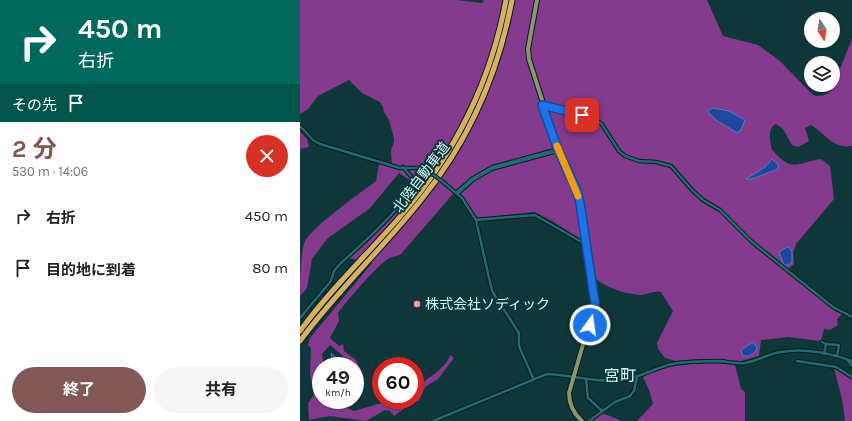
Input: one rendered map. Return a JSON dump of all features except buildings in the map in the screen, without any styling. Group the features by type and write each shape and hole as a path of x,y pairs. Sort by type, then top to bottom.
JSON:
{"highway":[{"name":"北陸自動車道","path":"300,331 330,294 404,213 429,181 451,149 470,114 486,78 498,40 506,0"},
{"name":"北陸自動車道","path":"300,340 326,308 421,200 456,151 476,116 492,78 504,41 512,0"}],"main road":[{"path":"537,0 528,49 532,72 558,150 577,191 595,303 569,393 569,402 572,410 582,421"}],"street":[{"path":"542,105 582,115 601,123 619,151 625,156 639,161 656,162 671,166 693,191 703,200 720,210 752,242 833,307 852,317"},
{"path":"300,126 313,140 320,144 403,168 420,168 428,170 457,193 476,220 492,291 519,333 519,346 533,378"},
{"path":"457,193 472,179 492,168 558,150"},
{"path":"300,318 331,281 334,271 340,264 383,224 408,193 414,180 403,168"},
{"path":"476,220 535,215 586,245"},
{"path":"822,342 826,344 839,345 837,356"},
{"path":"824,354 826,344"},
{"path":"433,421 533,378 547,374 562,374 586,380 613,381 637,377 653,370 687,362 744,363 768,355 793,351 837,356 852,361"},
{"path":"847,359 852,366"},
{"path":"797,361 836,367 852,378"},
{"path":"589,421 615,402 630,396 634,391 637,377"},
{"path":"586,380 588,398 602,411"}],"shaded area":[{"path":"300,0 456,0 482,3 484,0 707,0 723,36 758,45 780,61 804,86 804,92 810,92 813,95 818,96 825,95 830,92 840,92 840,69 852,39 852,146 834,143 811,125 805,128 809,141 798,147 792,145 783,129 776,124 771,128 770,132 772,150 785,162 795,165 821,159 830,166 834,199 796,244 793,253 794,264 786,271 834,310 842,314 837,319 838,325 830,330 824,329 821,341 788,337 761,340 759,356 741,361 704,359 676,361 665,358 658,349 657,343 673,311 661,292 636,295 619,291 603,284 594,276 592,271 588,244 552,221 534,212 479,218 476,216 459,191 452,195 401,254 387,260 372,273 338,313 339,321 330,338 339,346 343,344 344,351 352,357 344,357 330,345 322,354 322,357 312,357 312,384 310,374 311,348 308,345 310,338 372,263 349,258 375,234 413,188 408,179 399,173 370,208 327,239 312,259 307,288 300,296 301,260 305,241 310,234 327,218 376,181 379,164 392,167 391,150 394,138 389,120 380,102 362,93 349,80 318,96 308,109 300,114"},
{"path":"300,132 307,139 309,147 300,149"},
{"path":"450,355 454,358 438,379 425,387 424,389 424,382 442,368"},
{"path":"716,363 735,365 741,389 745,392 745,421 637,421 653,404 643,377 660,369 669,367 688,364"},
{"path":"834,368 852,380 852,421 845,421 842,399"},
{"path":"312,398 312,409 350,409 354,411 372,406 372,409 404,409 394,416 390,411 385,410 366,421 330,416 309,420 308,403"},
{"path":"602,413 622,421 591,421"}],"water":[{"path":"713,108 729,111 745,120 741,130 737,133 716,120 707,111"},
{"path":"772,159 778,164 778,169 752,179 746,179 765,167"},
{"path":"789,247 792,252 792,262 788,265 784,265 779,252"},
{"path":"753,342 757,348 755,352 750,355 743,356 741,350"}],"slow traffic":[{"path":"557,146 578,196"}],"place":[{"name":"株式会社ソディック","path":"417,304"}],"district":[{"name":"宮町","path":"620,375"}],"route":[{"path":"582,115 560,111 542,105 566,170 577,191 580,203 595,303 590,325"}]}
